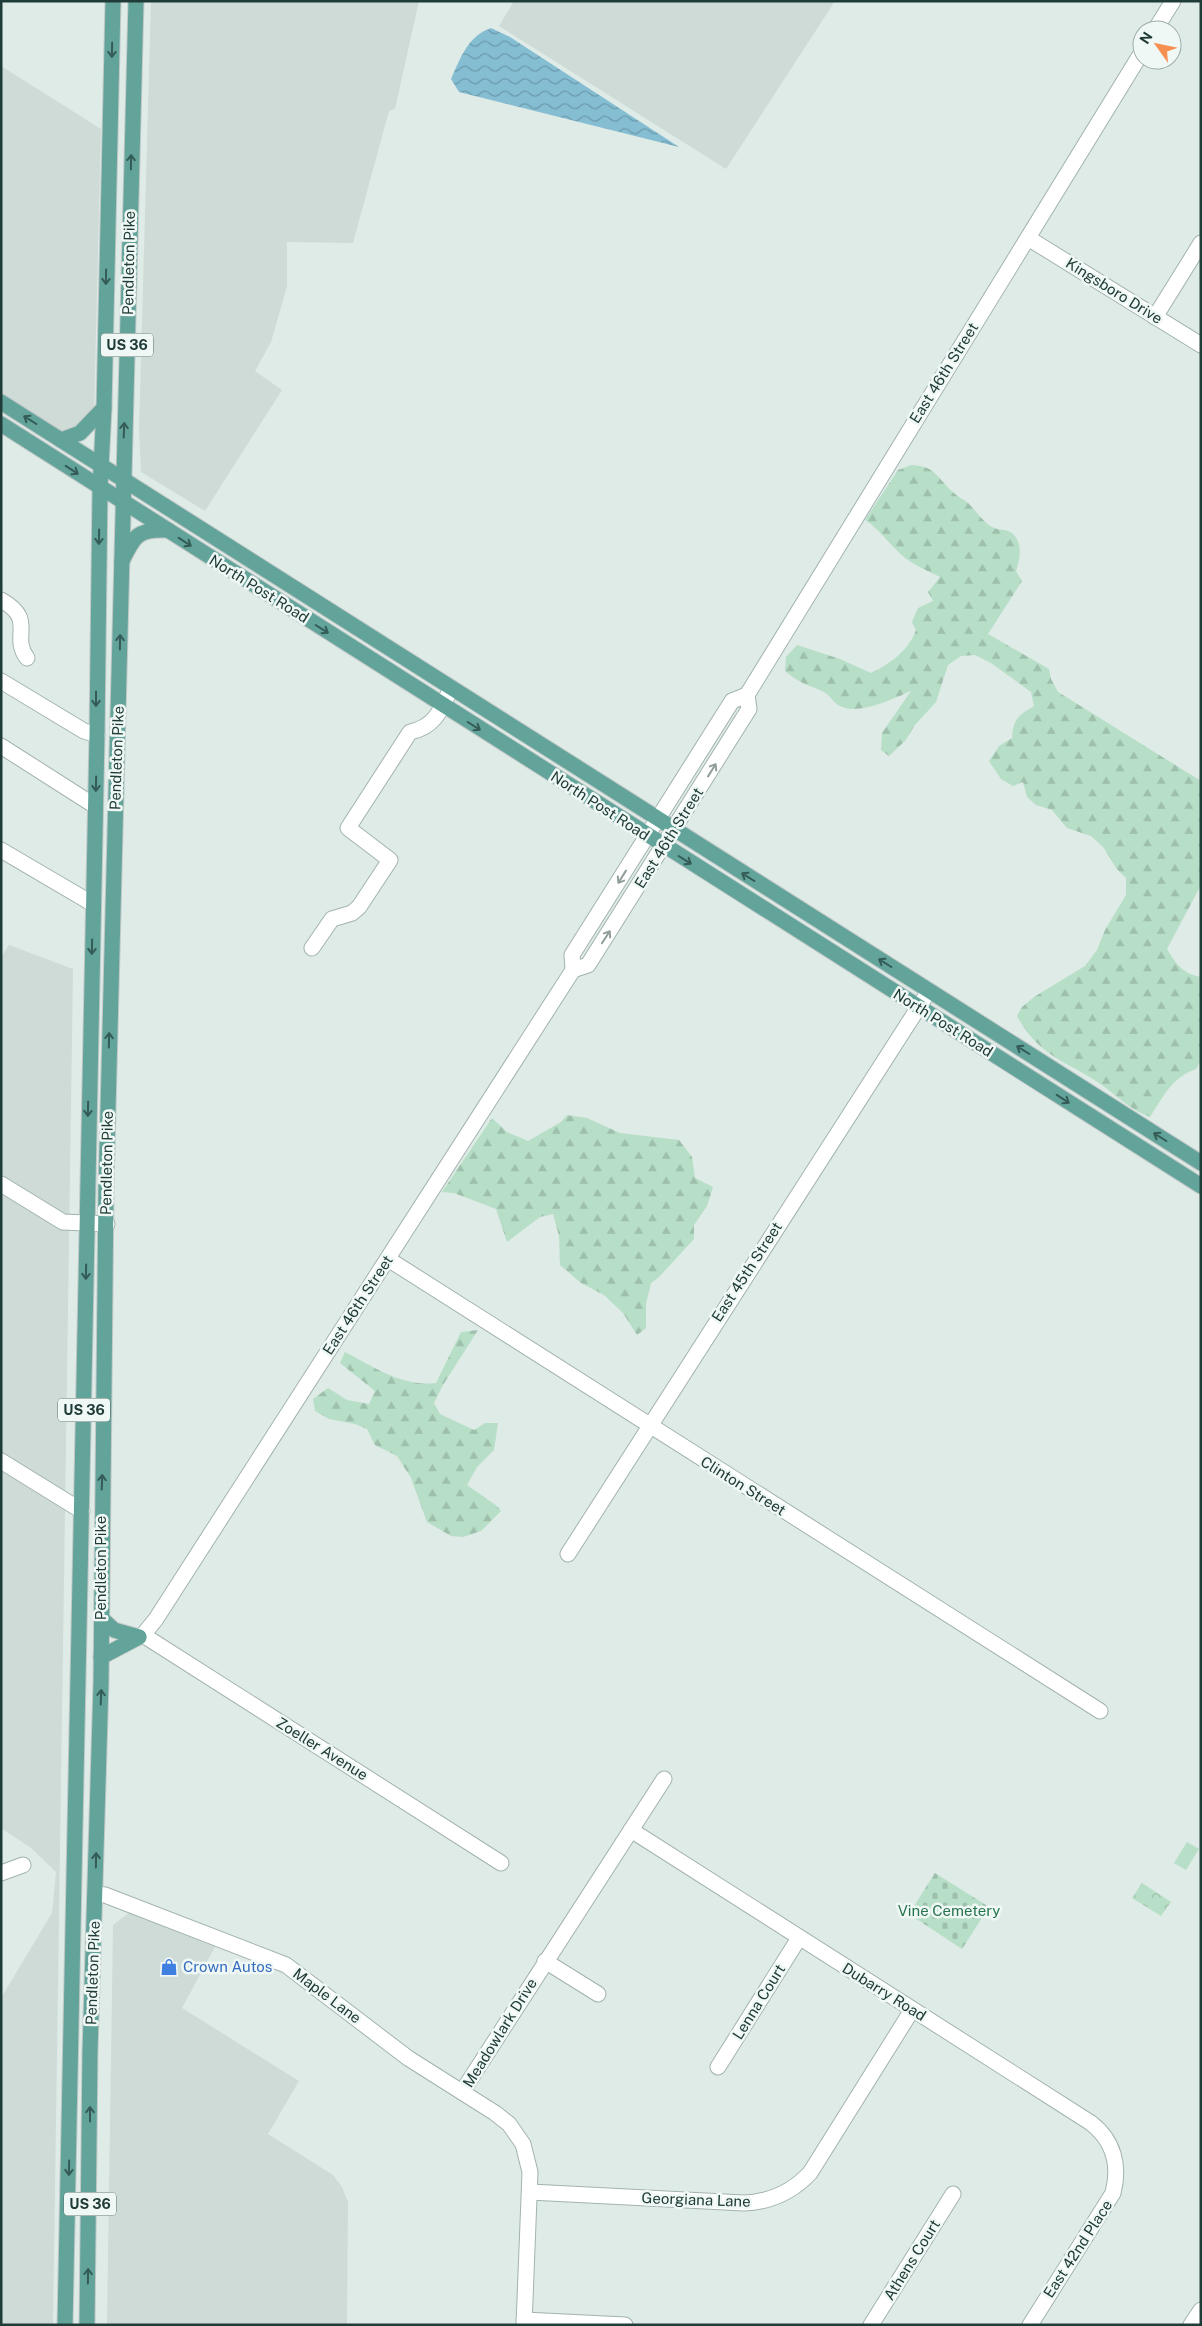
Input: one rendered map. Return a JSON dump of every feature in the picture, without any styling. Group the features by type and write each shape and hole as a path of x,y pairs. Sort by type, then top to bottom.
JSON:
{"main road":[{"name":"Pendleton Pike","path":"65,2325 97,736 100,488 104,408 113,1"},
{"name":"Pendleton Pike","path":"87,2325 90,2052 96,1894 101,1657 106,1224 122,502 136,1"},
{"name":"North Post Road","path":"1,402 1201,1163"},
{"path":"61,440 80,433 104,408"},
{"name":"North Post Road","path":"1,424 664,847 1201,1186"},
{"path":"121,564 128,549 142,532 149,529 167,530"},
{"path":"101,1618 114,1630 141,1636"},
{"path":"101,1657 141,1636"}],"street":[{"path":"1161,20 1173,1"},
{"name":"East 46th Street","path":"574,970 572,955 732,701 746,695 1132,68"},
{"name":"Kingsboro Drive","path":"1028,238 1201,345"},
{"path":"1156,317 1201,243"},
{"path":"1,600 14,607 22,621 22,645 27,658"},
{"path":"1,681 84,731 97,736"},
{"path":"312,948 332,919 352,913 359,907 390,860 348,828 410,732 424,730 432,722 443,706 451,688"},
{"name":"East 46th Street","path":"141,1636 156,1619 230,1506 574,970 588,965 664,847 749,709 746,695"},
{"path":"1,746 95,806"},
{"path":"1,850 93,904"},
{"name":"East 45th Street","path":"568,1554 648,1426 929,991"},
{"path":"1,1184 62,1222 106,1224"},
{"name":"Clinton Street","path":"388,1259 648,1426 1100,1711"},
{"path":"1,1461 82,1511"},
{"name":"Zoeller Avenue","path":"141,1636 501,1863"},
{"name":"Meadowlark Drive","path":"524,2323 530,2167 518,2136 502,2118 462,2092 664,1780"},
{"name":"Dubarry Road","path":"631,1830 1091,2123 1110,2143 1117,2170"},
{"path":"1,1873 23,1865"},
{"name":"Maple Lane","path":"96,1894 105,1895 286,1965 408,2058 462,2092"},
{"name":"Lenna Court","path":"718,2067 799,1938"},
{"path":"546,1961 598,1994"},
{"name":"Georgiana Lane","path":"530,2192 744,2203 758,2202 776,2197 797,2186 810,2173 912,2010"},
{"name":"East 42nd Place","path":"1030,2325 1112,2198 1117,2170"},
{"name":"Athens Court","path":"871,2325 953,2194"},
{"path":"1191,2325 1201,2310"},
{"path":"524,2323 625,2325"}],"shaded area":[{"path":"151,1 419,1 395,109 389,111 353,243 287,242 287,286 271,342 255,371 282,390 205,511 141,472 139,429"},
{"path":"514,1 835,1 726,169 499,26"},
{"path":"1,66 101,129 94,413 81,429 60,433 1,395"},
{"path":"9,945 73,969 53,2325 1,2325 1,1998 52,1913 56,1872 31,1848 1,1828 1,957"},
{"path":"129,1913 215,1947 182,2008 299,2081 268,2134 333,2175 342,2187 348,2202 347,2325 107,2325 113,1925"}],"green space":[{"path":"911,465 920,466 932,471 948,488 968,503 989,525 1011,532 1018,542 1019,557 1016,571 1022,581 988,634 1049,669 1051,679 1058,692 1201,781 1201,885 1167,949 1181,968 1195,976 1201,977 1201,1060 1196,1069 1180,1077 1169,1088 1150,1117 1131,1107 1102,1085 1044,1050 1026,1030 1017,1016 1022,1007 1034,997 1085,966 1097,950 1105,930 1126,895 1126,878 1116,868 1104,848 1091,836 1067,828 1052,810 1036,805 1027,797 1023,782 1013,786 1001,779 989,761 999,746 1012,738 1017,719 1034,706 1031,692 991,663 975,655 961,656 948,665 936,702 915,725 905,741 889,756 881,750 882,733 911,691 876,705 848,709 838,705 825,692 803,683 785,671 786,657 797,645 840,659 871,673 898,656 909,644 916,630 912,622 918,608 933,601 928,592 940,577 905,558 865,520 898,470"},
{"path":"567,1115 587,1118 620,1133 679,1140 692,1157 695,1178 713,1187 707,1206 694,1225 694,1239 659,1277 651,1283 646,1304 646,1328 637,1335 623,1313 604,1295 581,1283 560,1265 559,1236 553,1214 540,1217 507,1242 496,1209 454,1193 442,1192 492,1118 507,1132 528,1141 561,1122"},
{"path":"478,1330 443,1385 434,1403 440,1414 474,1430 485,1423 498,1423 494,1450 477,1467 467,1485 497,1506 501,1511 481,1531 463,1537 451,1536 427,1522 411,1478 397,1456 375,1445 367,1429 355,1424 329,1419 315,1411 313,1399 328,1388 347,1400 369,1404 375,1391 340,1363 345,1352 400,1379 412,1382 436,1383 461,1332"},
{"path":"1187,1842 1199,1849 1186,1870 1174,1863"},
{"name":"Vine Cemetery","path":"935,1873 989,1907 962,1949 909,1914"},
{"path":"1142,1883 1171,1902 1161,1916 1132,1898"}],"water":[{"path":"491,28 510,37 679,147 459,92 451,79 462,55 476,36"}],"place":[{"name":"Crown Autos","path":"169,1967"}]}
